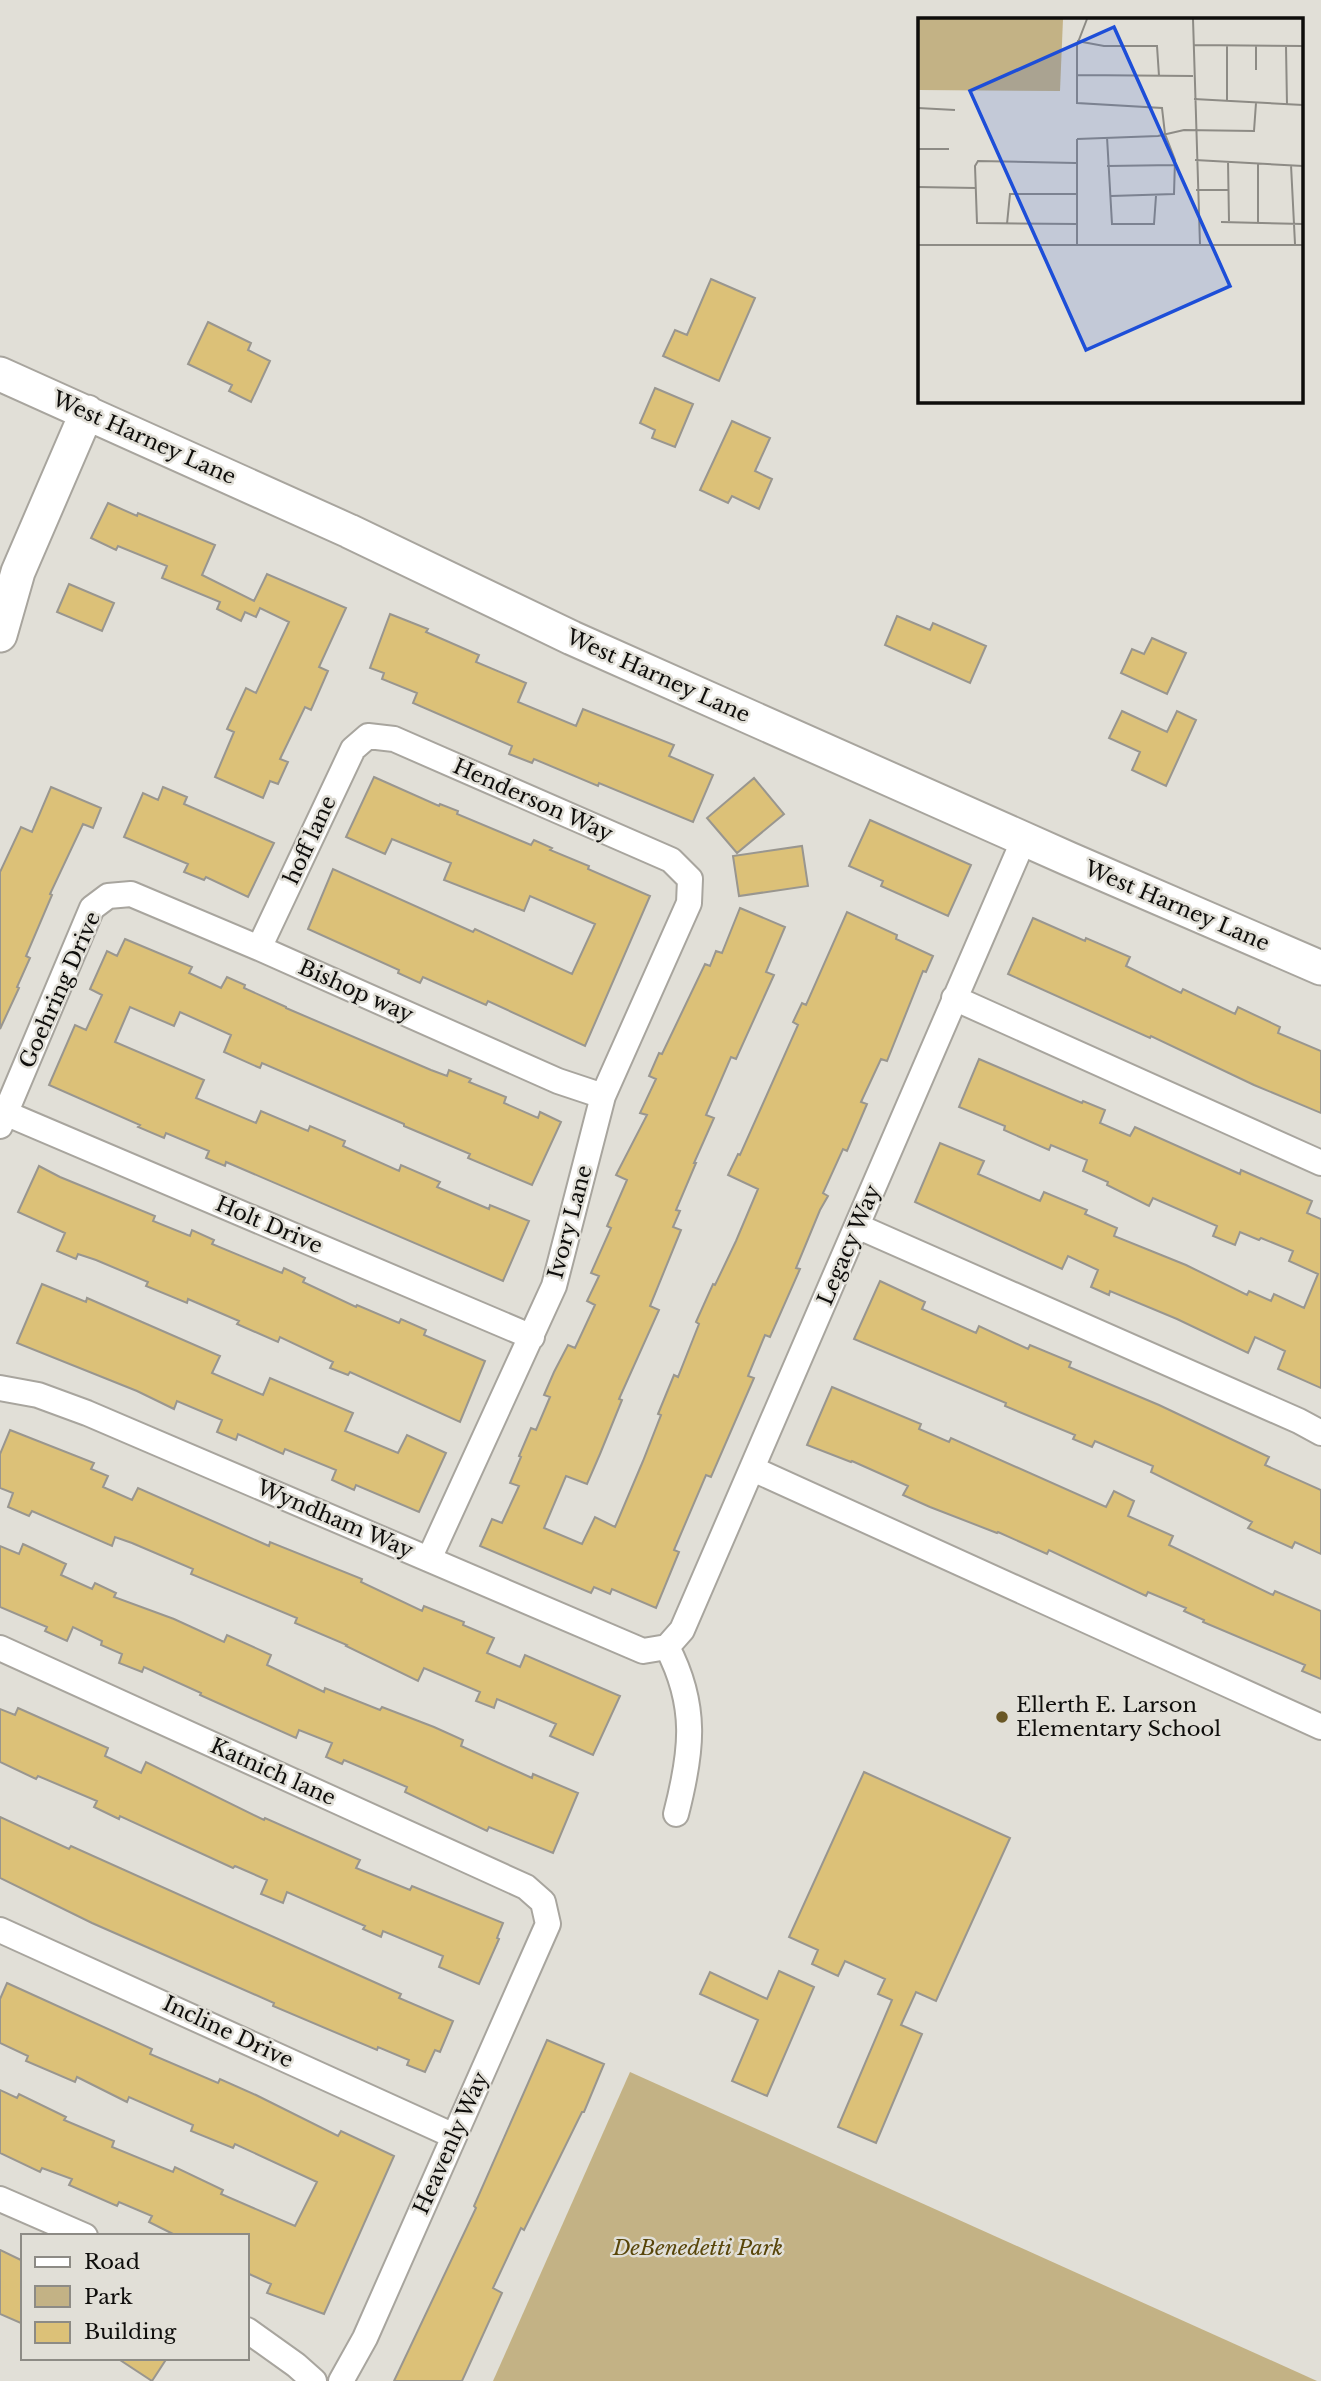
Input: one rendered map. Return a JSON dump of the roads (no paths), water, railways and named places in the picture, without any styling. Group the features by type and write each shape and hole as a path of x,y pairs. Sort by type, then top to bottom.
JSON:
{"main road":[{"name":"West Harney Lane","path":"0,374 349,531 572,638 1321,968"},
{"path":"0,635 18,572 87,412"}],"street":[{"name":"Henderson Way","path":"368,736 394,739 671,860 690,879"},
{"name":"hoff lane","path":"259,948 353,749 368,736"},
{"name":"Legacy Way","path":"667,1647 682,1630 1024,839"},
{"name":"Ivory Lane","path":"429,1559 554,1286 603,1096 689,903 690,879"},
{"name":"Bishop way","path":"108,896 131,894 558,1081 603,1096"},
{"name":"Goehring Drive","path":"3,1119 92,908 108,896"},
{"path":"954,998 1321,1163"},
{"name":"Holt Drive","path":"3,1119 532,1337"},
{"path":"857,1226 1321,1433"},
{"name":"Wyndham Way","path":"0,1388 38,1395 87,1413 643,1651 667,1647"},
{"path":"753,1469 1321,1727"},
{"path":"667,1647 680,1671 690,1713 688,1769 676,1814"},
{"name":"Katnich lane","path":"0,1648 526,1887 543,1902"},
{"name":"Heavenly Way","path":"341,2381 365,2338 548,1924 543,1902"},
{"name":"Incline Drive","path":"0,1930 454,2136"},
{"path":"0,2199 80,2234"},
{"path":"248,2331 314,2381"}],"place":[{"name":"Ellerth E. Larson Elementary School","path":"1002,1717"}],"park label":[{"name":"DeBenedetti Park","path":"698,2248"}]}
